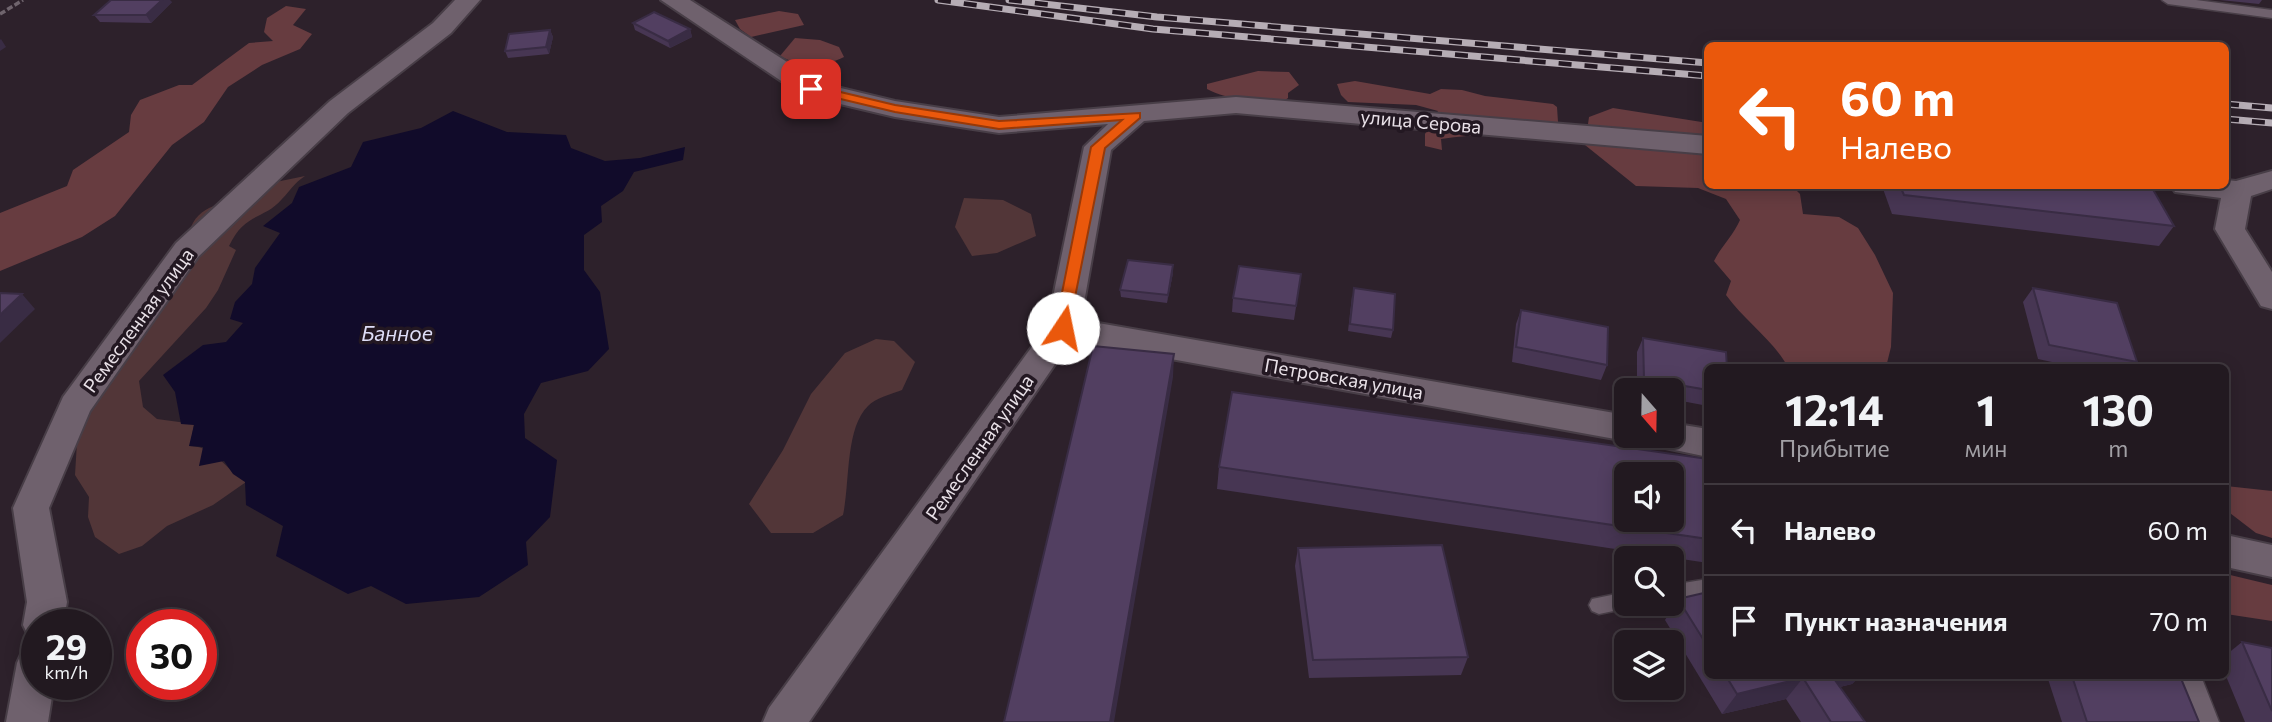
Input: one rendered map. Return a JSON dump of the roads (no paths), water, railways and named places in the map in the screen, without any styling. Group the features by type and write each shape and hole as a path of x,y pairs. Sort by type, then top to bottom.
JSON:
{"street":[{"name":"Ремесленная улица","path":"46,609 47,602 31,508 75,406 187,250 339,107 442,28 468,0"},
{"name":"улица Серова","path":"673,0 811,89 895,108 999,125 1236,105 1704,145"},
{"name":"Ремесленная улица","path":"784,722 1063,328 1098,147 1135,115"},
{"path":"2224,189 2237,190 2272,180"},
{"path":"2237,190 2230,229 2272,298"},
{"name":"Петровская улица","path":"1063,328 1614,426"},
{"path":"1684,439 1704,442"},
{"path":"2229,552 2272,561"},
{"path":"27,722 31,700"}],"lane":[{"path":"2168,0 2272,14"},
{"path":"1684,592 1704,589"},
{"path":"1600,605 1614,603"},
{"path":"2191,679 2208,722"}],"water":[{"name":"Банное","path":"453,111 507,132 566,135 571,148 605,161 640,158 685,147 683,160 634,172 623,191 601,206 602,222 584,235 584,270 600,292 609,349 588,371 541,383 524,414 525,438 557,460 550,517 526,542 528,565 479,597 406,604 371,586 348,594 276,556 283,526 246,505 245,482 233,474 224,461 199,466 203,447 189,446 194,425 181,424 175,392 163,375 203,345 226,342 243,323 230,319 235,302 252,284 255,268 280,233 263,226 292,203 299,187 351,167 363,142 421,128"}],"railway":[{"path":"938,0 1153,29 1704,76"},
{"path":"1009,0 1157,17 1704,63"},
{"path":"2229,104 2272,108"},
{"path":"2229,119 2272,123"}]}
